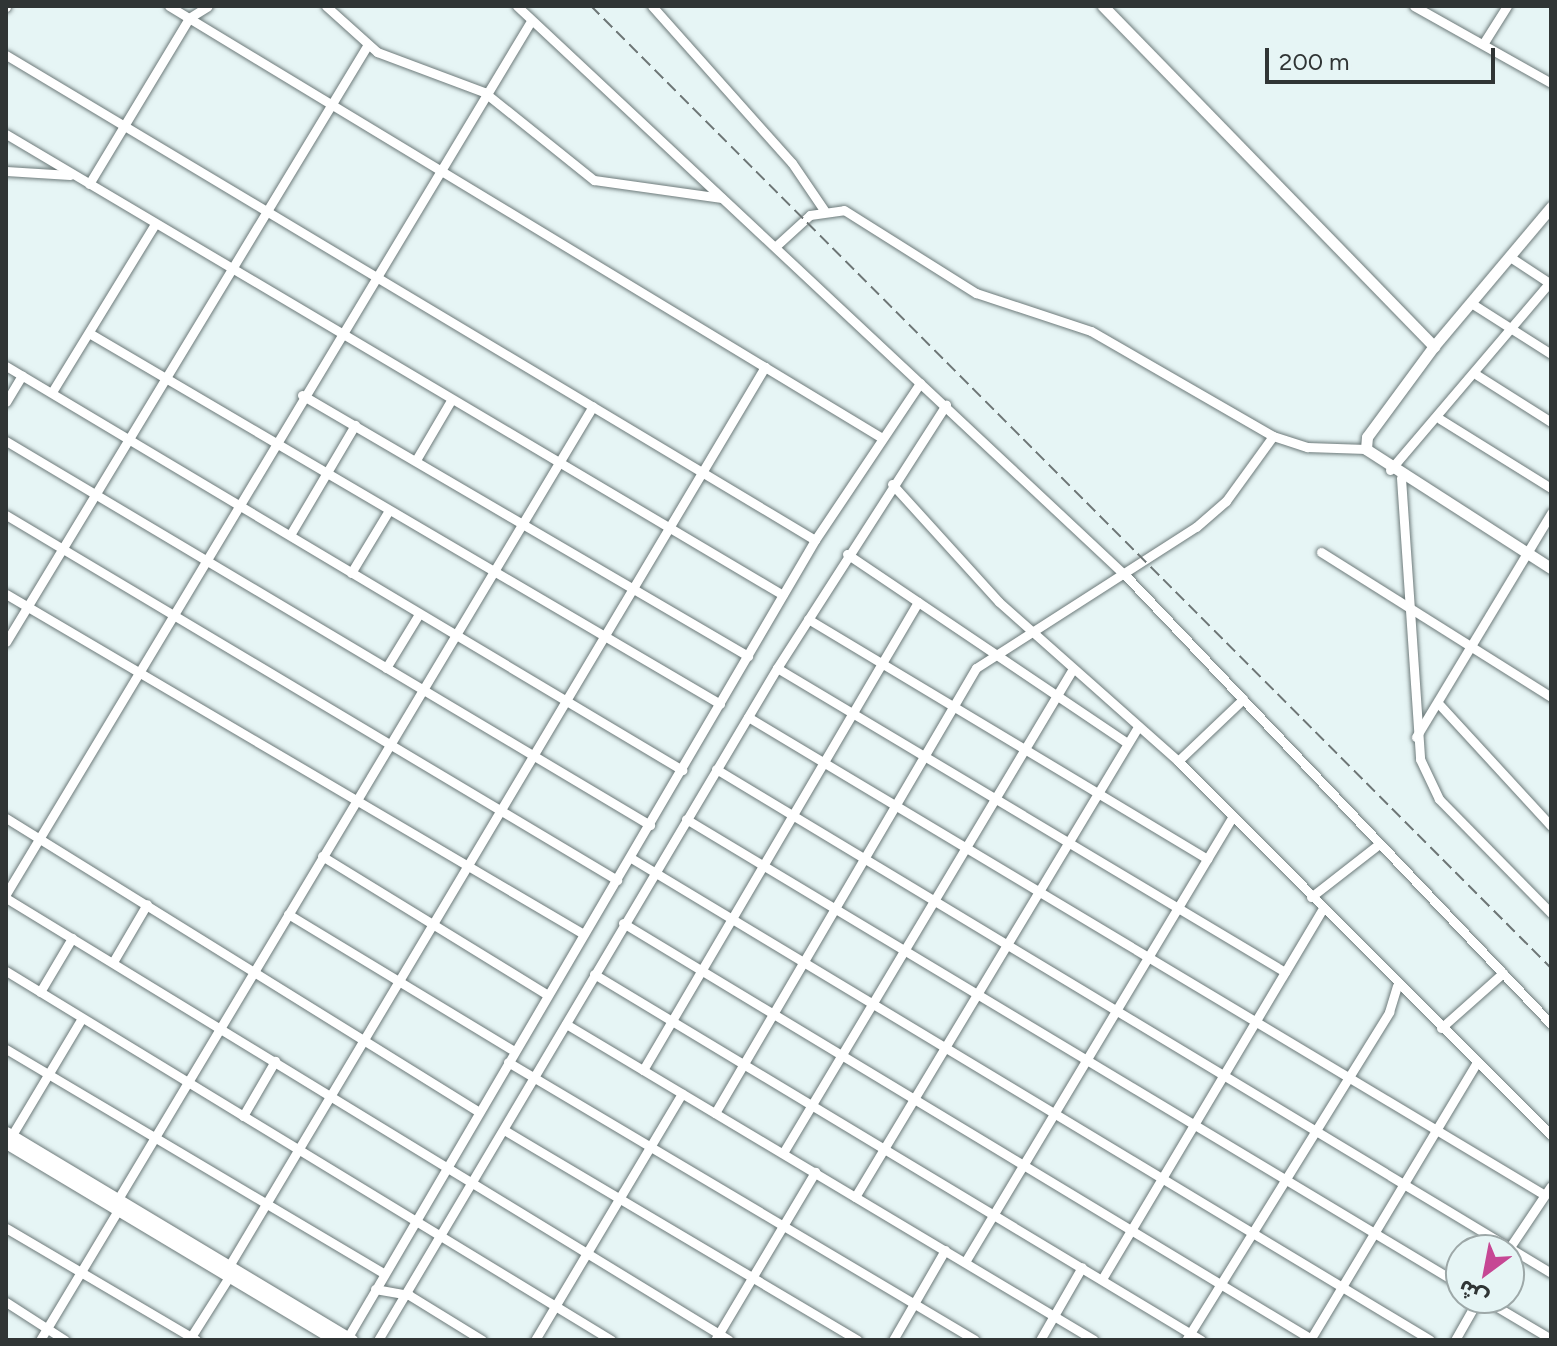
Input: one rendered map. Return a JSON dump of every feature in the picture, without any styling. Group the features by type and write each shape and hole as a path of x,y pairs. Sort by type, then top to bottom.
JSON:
{"street":[{"path":"169,6 440,166 882,438"},
{"path":"89,184 189,18 208,6"},
{"path":"326,6 367,46 484,92 594,180 722,198"},
{"path":"517,6 1126,576 1551,1024"},
{"path":"652,6 792,163 824,210 871,224 995,302 1091,331 1273,436 1307,447 1366,449 1401,478 1551,568"},
{"path":"1103,6 1434,346"},
{"path":"1414,6 1551,83"},
{"path":"1483,44 1507,6"},
{"path":"531,21 484,92 373,276 6,896 329,1095 446,1162 717,1337 729,1340"},
{"path":"6,642 330,100 367,46"},
{"path":"6,55 815,540"},
{"path":"6,134 450,402 783,595"},
{"path":"6,171 74,175"},
{"path":"776,246 824,210"},
{"path":"1366,449 1367,437 1434,346 1549,215"},
{"path":"52,392 155,224"},
{"path":"1390,470 1440,419 1550,283 1510,257"},
{"path":"1471,303 1551,354"},
{"path":"89,333 325,476 720,704"},
{"path":"6,366 682,770"},
{"path":"6,1228 192,1339 266,1203 363,1037 765,367"},
{"path":"6,402 22,375"},
{"path":"1477,375 1551,422"},
{"path":"82,1018 7,1140 345,1339 476,1110 508,1062 582,933 631,858 815,540 920,383"},
{"path":"302,395 634,586 748,656"},
{"path":"416,460 450,402"},
{"path":"378,1340 477,1182 623,923 777,668 847,554 946,405"},
{"path":"40,1340 155,1135 593,406"},
{"path":"1440,419 1551,488"},
{"path":"290,535 355,425"},
{"path":"715,1113 976,668 1032,634 1083,596 1126,576 1213,514 1273,436"},
{"path":"6,441 650,825"},
{"path":"1401,478 1416,737 1439,799 1551,913"},
{"path":"892,484 1032,634 1071,672 1178,761 1397,986 1551,1135"},
{"path":"351,573 388,512"},
{"path":"1416,737 1551,513"},
{"path":"6,515 617,880"},
{"path":"1321,552 1407,602 1469,646 1551,697"},
{"path":"847,554 1127,743"},
{"path":"6,594 582,933"},
{"path":"643,1070 728,920 918,602"},
{"path":"386,668 419,614"},
{"path":"808,619 1207,859"},
{"path":"777,668 1285,972"},
{"path":"783,1153 1071,672"},
{"path":"1178,761 1243,699"},
{"path":"1438,703 1550,822"},
{"path":"748,717 1543,1194"},
{"path":"855,1197 942,1047 1138,727"},
{"path":"716,769 1484,1234"},
{"path":"965,1262 1233,816"},
{"path":"6,818 476,1110"},
{"path":"686,819 1445,1275"},
{"path":"1311,897 1379,844"},
{"path":"322,856 546,994"},
{"path":"631,858 728,920 1164,1177 1430,1340"},
{"path":"113,962 147,904"},
{"path":"1102,1279 1323,909"},
{"path":"288,914 514,1051"},
{"path":"623,923 1311,1339 1372,1231 1476,1064"},
{"path":"40,992 72,938"},
{"path":"6,971 611,1340"},
{"path":"1441,1028 1503,973"},
{"path":"594,974 995,1213 1188,1337 1201,1340"},
{"path":"1188,1337 1282,1177 1389,1012 1397,986"},
{"path":"566,1024 1094,1340"},
{"path":"6,1049 384,1273"},
{"path":"243,1116 275,1061"},
{"path":"508,1062 651,1144 975,1340"},
{"path":"535,1340 682,1093"},
{"path":"504,1130 857,1340"},
{"path":"717,1337 815,1172"},
{"path":"1518,1234 1551,1186"},
{"path":"893,1340 945,1250"},
{"path":"1525,1258 1551,1273"},
{"path":"1040,1340 1082,1267"},
{"path":"375,1289 409,1295 482,1340"},
{"path":"6,1302 65,1340"},
{"path":"1455,1340 1471,1314"},
{"path":"1508,1314 1551,1339"}],"railway":[{"path":"591,6 1551,968"}]}
